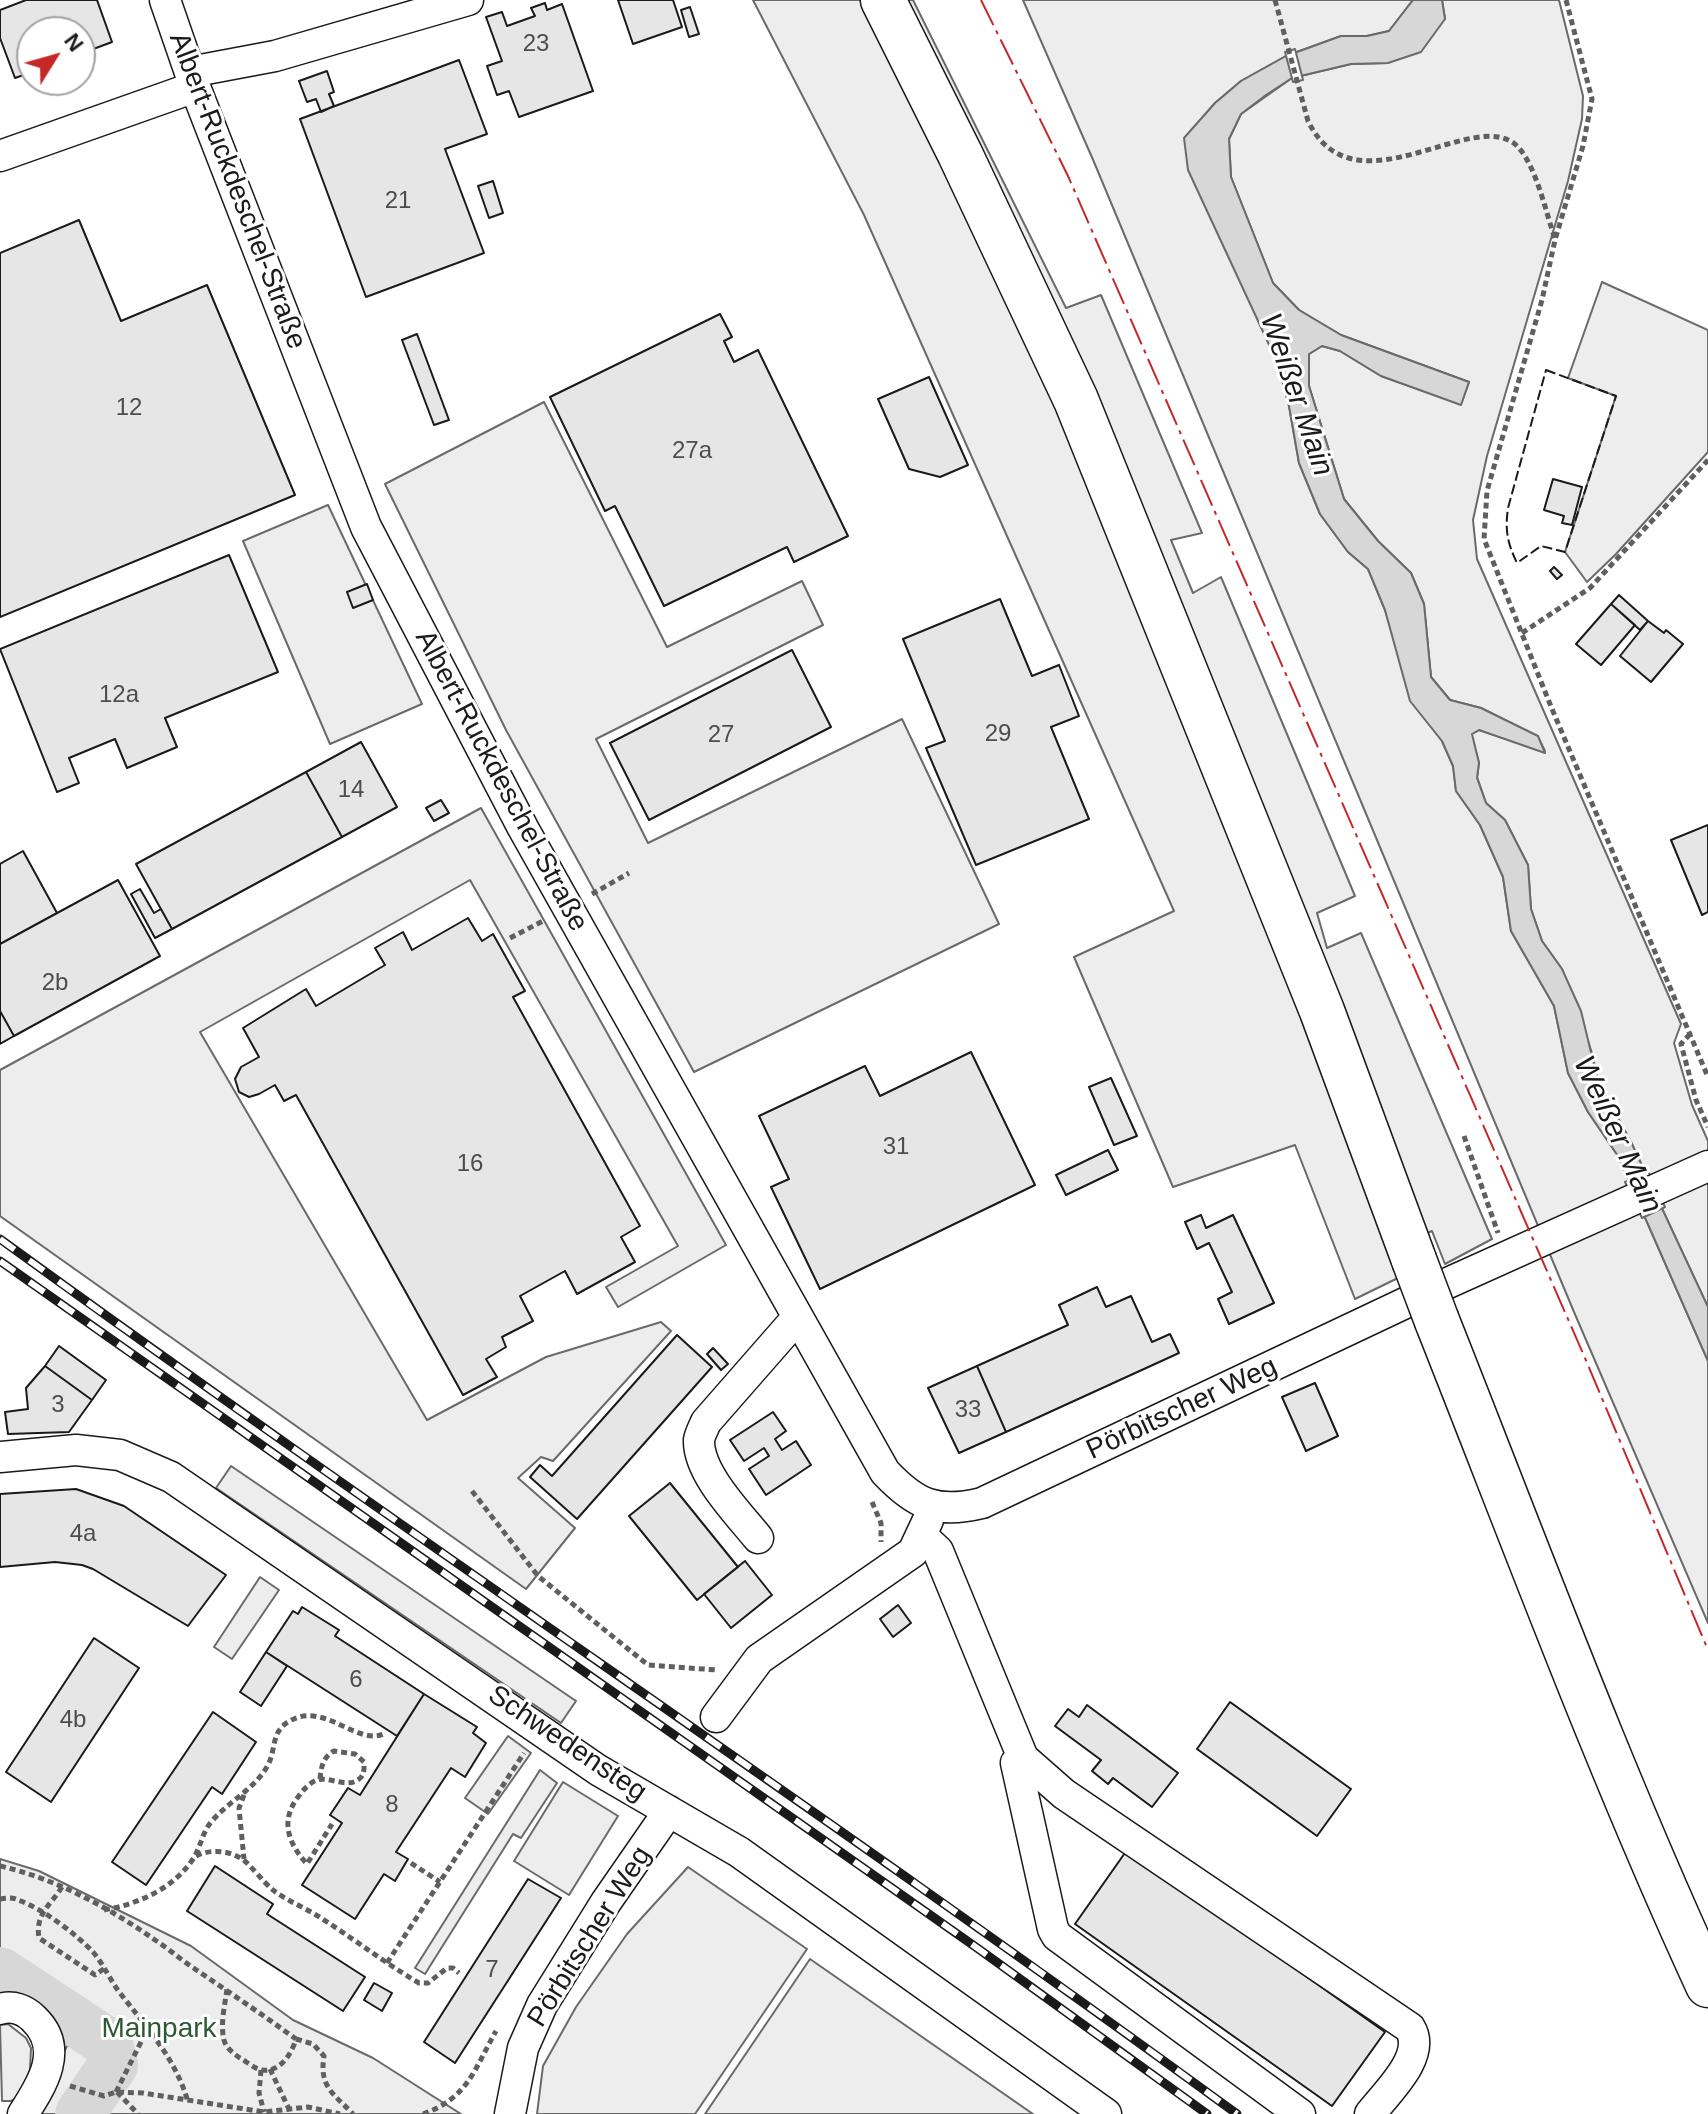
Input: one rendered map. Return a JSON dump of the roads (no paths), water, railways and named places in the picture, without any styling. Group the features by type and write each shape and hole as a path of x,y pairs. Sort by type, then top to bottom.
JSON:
{"highway":[{"path":"883,0 967,168 1076,400 1311,982 1437,1321 1607,1751 1708,1985"}],"street":[{"name":"Albert-Ruckdeschel-Straße","path":"165,0 366,527 523,828 885,1472 905,1493 934,1508"},
{"path":"0,156 193,80 468,0"},
{"name":"Pörbitscher Weg","path":"934,1508 957,1509 982,1503 1506,1257 1708,1166"},
{"path":"758,1538 713,1480 703,1460 699,1439 706,1422 797,1318"},
{"name":"Schwedensteg","path":"0,1457 76,1450 120,1455 171,1477 598,1770 739,1852 1106,2114"},
{"path":"716,1717 759,1659 913,1552 934,1508"},
{"path":"921,1535 938,1551 1023,1758 1064,1794 1410,2028 1416,2038 1414,2056 1370,2114"},
{"path":"1023,1758 1016,1763 1057,1936 1300,2114"},
{"name":"Pörbitscher Weg","path":"510,2114 523,2048 542,2005 606,1902 669,1811"},
{"path":"0,2009 25,2011 42,2027 50,2048 45,2079 23,2114"}],"water":[{"path":"1413,0 1442,0 1445,19 1421,52 1388,63 1351,64 1292,78 1266,95 1241,114 1229,139 1231,177 1273,283 1299,310 1341,335 1469,382 1461,405 1381,376 1340,351 1322,346 1309,354 1309,386 1344,499 1378,541 1411,573 1424,604 1431,677 1450,700 1481,708 1538,736 1545,753 1479,730 1472,734 1479,763 1477,778 1486,803 1505,820 1528,865 1531,909 1542,941 1562,969 1581,1011 1598,1081 1631,1142 1708,1307 1708,1361 1618,1156 1588,1112 1568,1073 1554,1006 1511,931 1503,877 1480,825 1456,791 1453,766 1442,741 1410,701 1385,610 1368,569 1348,552 1320,514 1299,463 1278,364 1188,170 1184,138 1215,103 1241,81 1286,56 1341,36 1367,36 1389,31"}],"waterway":[{"name":"Weißer Main","path":"0,1972 108,2043 113,2065 80,2114"}],"railway":[{"path":"0,1239 308,1459 929,1893 1237,2114"},
{"path":"0,1261 980,1950 1207,2114"}],"park label":[{"name":"Mainpark","path":"159,2029"}]}
